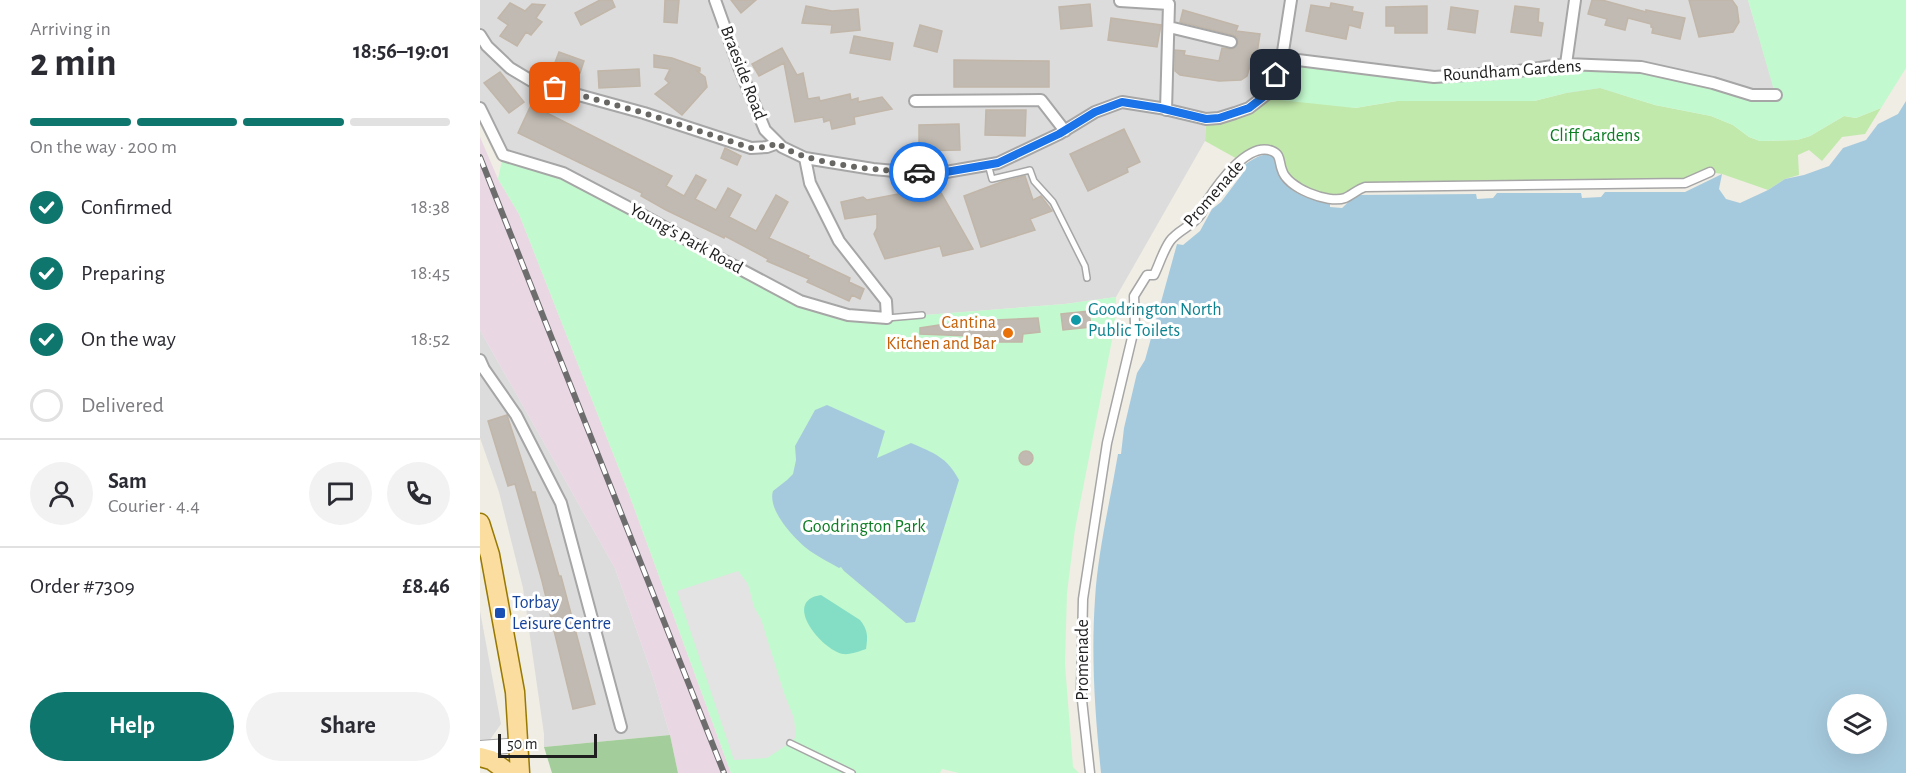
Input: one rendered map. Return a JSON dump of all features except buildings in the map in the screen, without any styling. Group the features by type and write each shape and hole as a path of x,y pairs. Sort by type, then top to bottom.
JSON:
{"main road":[{"path":"480,523 490,555 515,692 520,773"},
{"path":"480,757 491,760 509,773"}],"street":[{"name":"Braeside Road","path":"715,0 765,130 782,147 805,158 906,172 946,172 998,163 1065,131 1095,112 1122,102 1206,119 1219,118 1249,108 1271,91 1282,58 1291,0"},
{"path":"1566,63 1575,0"},
{"path":"1120,1 1169,4 1166,110"},
{"path":"1169,27 1231,42"},
{"path":"480,35 487,46 510,68 535,83 644,113 751,148 767,147 778,143"},
{"name":"Roundham Gardens","path":"1282,58 1434,76 1512,72 1566,63 1641,67 1713,83 1752,95 1776,94"},
{"path":"915,101 1041,100 1065,131"},
{"name":"Young's Park Road","path":"480,108 503,155 563,173 800,301 848,315 887,318"},
{"name":"Promenade","path":"1090,773 1081,691 1083,599 1107,443 1135,326 1134,296 1147,275 1154,275 1170,240 1196,220 1239,160 1259,150 1275,152 1286,178 1296,188 1336,200 1365,187 1684,183 1710,172"},
{"path":"805,158 810,183 839,241 886,301 887,318"},
{"path":"481,367 516,415 561,503 621,727"},
{"path":"480,748 519,746"}],"lane":[{"path":"988,164 992,179 1030,170 1034,181 1053,202 1085,266 1087,278"},
{"name":"Young's Park Road","path":"887,318 922,315"},
{"path":"790,743 852,773"}],"shaded area":[{"path":"480,0 1748,0 1776,95 1271,91 1249,108 1206,119 1205,141 1116,297 1065,304 887,318 800,301 503,155 480,108"},
{"path":"480,137 498,179 519,214 629,494 731,773 678,773 670,735 653,677 615,568 480,330"},
{"path":"480,330 615,568 653,677 670,735 544,747 523,588 499,492 480,438"},
{"path":"738,571 748,584 794,718 796,737 767,758 734,760 677,591"},
{"path":"480,611 501,724 489,741 480,743"}],"green space":[{"path":"1748,0 1906,0 1906,68 1881,108 1856,118 1844,116 1810,136 1797,140 1760,141 1749,137 1733,125 1711,116 1655,105 1600,88 1534,101 1397,101 1355,108 1280,100 1271,91 1282,58 1434,77 1566,64 1641,67 1775,94"},
{"name":"Cliff Gardens","path":"1600,88 1655,105 1711,116 1733,125 1749,137 1760,141 1797,140 1810,136 1844,116 1856,118 1881,108 1865,134 1842,137 1822,161 1809,150 1798,155 1799,175 1785,179 1768,190 1710,172 1685,183 1365,187 1336,199 1296,187 1270,150 1239,160 1205,141 1206,119 1219,118 1271,91 1355,108 1397,101 1534,101"},
{"name":"Goodrington Park","path":"503,155 563,173 800,301 887,318 1065,304 1116,297 1115,325 1075,529 1067,593 1065,664 1073,767 1079,773 959,773 942,769 940,773 731,773 629,494 519,214 498,179"},
{"path":"821,595 860,620 867,633 866,649 843,654 834,651 816,635 805,615 805,606 810,599"},
{"path":"670,735 678,773 552,773 544,747"}],"water":[{"path":"1906,101 1906,773 1101,773 1095,708 1094,621 1101,544 1118,454 1121,454 1124,428 1137,373 1145,360 1177,244 1183,245 1200,231 1212,209 1221,202 1243,173 1241,168 1254,158 1270,155 1277,162 1284,181 1295,192 1312,199 1330,202 1330,207 1342,208 1356,195 1476,194 1477,199 1493,198 1497,193 1581,193 1582,198 1601,197 1605,192 1685,192 1722,174 1719,189 1726,199 1740,203 1785,179 1829,166 1843,148 1866,140 1878,124 1898,114"},
{"path":"827,405 885,431 877,458 911,443 945,461 959,480 915,622 906,623 841,567 839,568 810,551 790,532 774,507 773,491 793,474 796,460 795,446 815,410"}],"railway":[{"path":"480,157 724,773"}],"way so far":[{"path":"555,88 644,113 751,148 767,147 778,143 805,158 873,169 919,172"}],"place":[{"name":"Goodrington North Public Toilets","path":"1076,320"},
{"name":"Cantina Kitchen and Bar","path":"1008,333"},
{"name":"Torbay Leisure Centre","path":"500,613"}],"route":[{"path":"919,172 946,172 998,163 1059,134 1095,112 1122,102 1206,119 1219,118 1249,108 1271,91 1276,75"}]}
